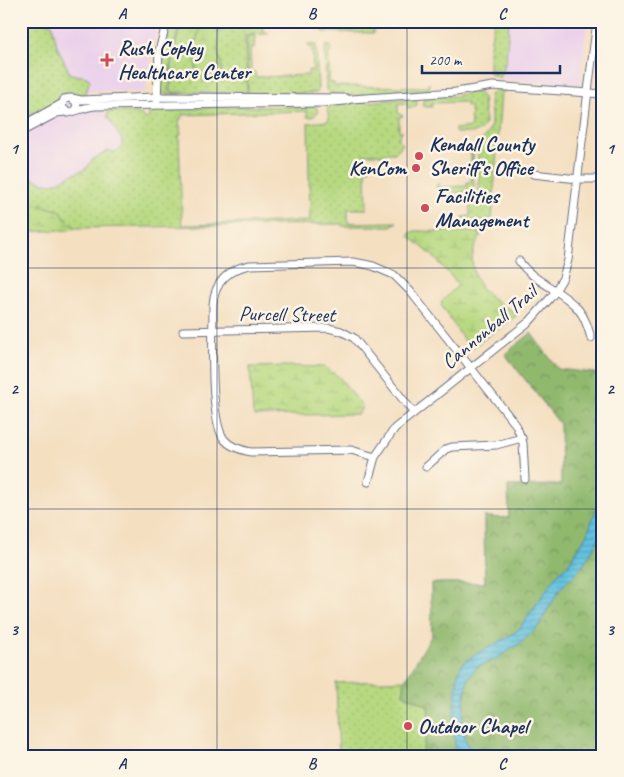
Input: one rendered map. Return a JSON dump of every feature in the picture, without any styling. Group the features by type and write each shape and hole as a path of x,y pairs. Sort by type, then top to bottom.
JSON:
{"street":[{"path":"157,101 159,51 167,21"},
{"name":"Cannonball Trail","path":"368,482 375,457 395,428 530,321 544,308 563,278 570,255 598,21"},
{"path":"21,126 61,104 64,99 70,98 98,102 322,97 351,99 456,92 493,86 603,94"},
{"path":"70,98 76,102 74,111"},
{"path":"21,132 57,113 74,111 98,102"},
{"path":"61,104 65,112"},
{"path":"533,174 578,179 603,179"},
{"path":"519,261 531,275 556,291 577,309 587,325 591,338"},
{"path":"375,457 351,450 251,452 230,445 222,437 215,412 213,299 218,285 224,276 236,269 254,264 353,262 373,266 394,276 410,291 516,426 522,438 525,479"},
{"path":"217,271 224,276"},
{"name":"Purcell Street","path":"183,331 328,328 342,331 360,344 413,412"},
{"path":"426,467 446,449 452,447 489,446 522,438"}],"shaded area":[{"name":"Rush Copley Healthcare Center","path":"40,21 158,21 145,92 86,91 90,80 87,77 70,75 57,46 52,24"},
{"path":"506,21 587,21 580,85 501,79"},
{"path":"67,93 85,95 107,116 122,140 122,146 116,152 112,152 89,163 87,168 54,184 43,183 30,176 21,160 21,119 51,105"}],"green space":[{"path":"21,21 40,21 52,24 57,46 70,74 87,77 90,80 85,95 67,93 51,105 21,119"},
{"path":"172,21 180,21 171,60 169,95 163,94 160,91 163,51"},
{"path":"181,21 200,21 201,24 195,45 222,68 218,53 219,21 263,21 263,30 270,34 245,35 247,93 171,92 172,62"},
{"path":"200,21 219,21 218,53 222,68 220,78 216,81 205,82 196,73 195,45 201,24"},
{"path":"323,21 362,21 360,23 363,26 373,26 374,33 323,32 323,25 326,25 326,22"},
{"path":"494,21 500,21 501,23 502,21 509,21 506,61 499,78 496,74 497,67 493,69 495,76 489,73 489,51"},
{"path":"247,36 255,36 254,48 250,49 251,71 255,72 256,77 308,75 308,70 313,70 312,47 309,47 308,44 316,45 317,93 248,94 247,62 249,61 247,60"},
{"path":"328,45 332,47 332,51 329,52 329,82 334,83 334,86 427,87 429,83 430,90 349,96 330,94 326,90 325,47"},
{"path":"496,89 504,89 504,92 501,92 492,220 463,221 463,217 470,216 470,200 466,200 467,198 475,195 479,189 478,147 490,129 490,95"},
{"path":"478,92 483,98 485,123 480,130 474,132 455,132 455,129 471,127 470,106 466,106 466,102 431,103 432,107 422,105 424,98 454,96"},
{"path":"171,93 190,95 171,95"},
{"path":"412,98 417,100 417,105 414,107 408,108 407,103 398,104 398,113 403,116 399,117 399,131 403,131 399,135 399,140 403,144 395,153 385,153 385,156 365,154 370,168 366,172 367,209 348,209 348,223 397,222 391,226 342,226 341,224 76,228 65,219 61,211 32,203 21,204 21,160 30,177 43,183 53,184 87,168 92,160 108,151 116,152 122,146 122,140 107,116 109,111 140,113 147,119 149,117 149,110 159,108 174,112 176,108 316,106 318,112 313,117 307,117 307,111 182,115 179,120 181,135 179,135 182,225 310,221 308,123 328,121 327,109 331,105"},
{"path":"469,150 473,153 474,187 472,190 469,192 451,193 439,190 436,187 438,183 439,187 467,186 467,182 471,182 471,152 466,152"},
{"path":"32,203 61,211 65,219 76,228 21,232 21,204"},
{"path":"411,232 480,232 481,235 473,253 472,264 474,274 478,283 491,297 516,313 516,316 469,348 441,305 442,301 458,285 433,256 409,236"},
{"path":"531,333 558,369 603,374 603,492 587,534 568,565 557,575 520,628 462,664 458,673 460,753 466,756 421,756 429,725 428,706 403,694 405,680 432,635 431,583 485,583 484,517 509,518 508,486 561,485 560,424 505,354"},
{"path":"250,367 325,367 339,377 361,404 362,408 358,414 255,416 253,414"},
{"path":"561,485 462,756 339,756 336,683 406,680 432,635 431,583 485,583 484,517 509,518 508,486"},
{"path":"603,532 603,756 511,756 497,749 471,749 467,744 462,724 468,678 477,667 496,659 537,628 560,589 582,567"}],"water":[{"path":"603,492 603,532 582,567 560,589 537,628 522,642 496,659 477,667 468,678 462,724 467,744 471,749 497,749 511,756 466,756 460,753 455,746 453,726 458,673 462,664 520,628 557,575 568,565 579,548 587,534"}],"place":[{"name":"Rush Copley Healthcare Center","path":"107,60"},
{"name":"Kendall County Sheriff's Office","path":"419,156"},
{"name":"KenCom","path":"416,168"},
{"name":"Facilities Management","path":"425,208"},
{"name":"Outdoor Chapel","path":"408,726"}]}
